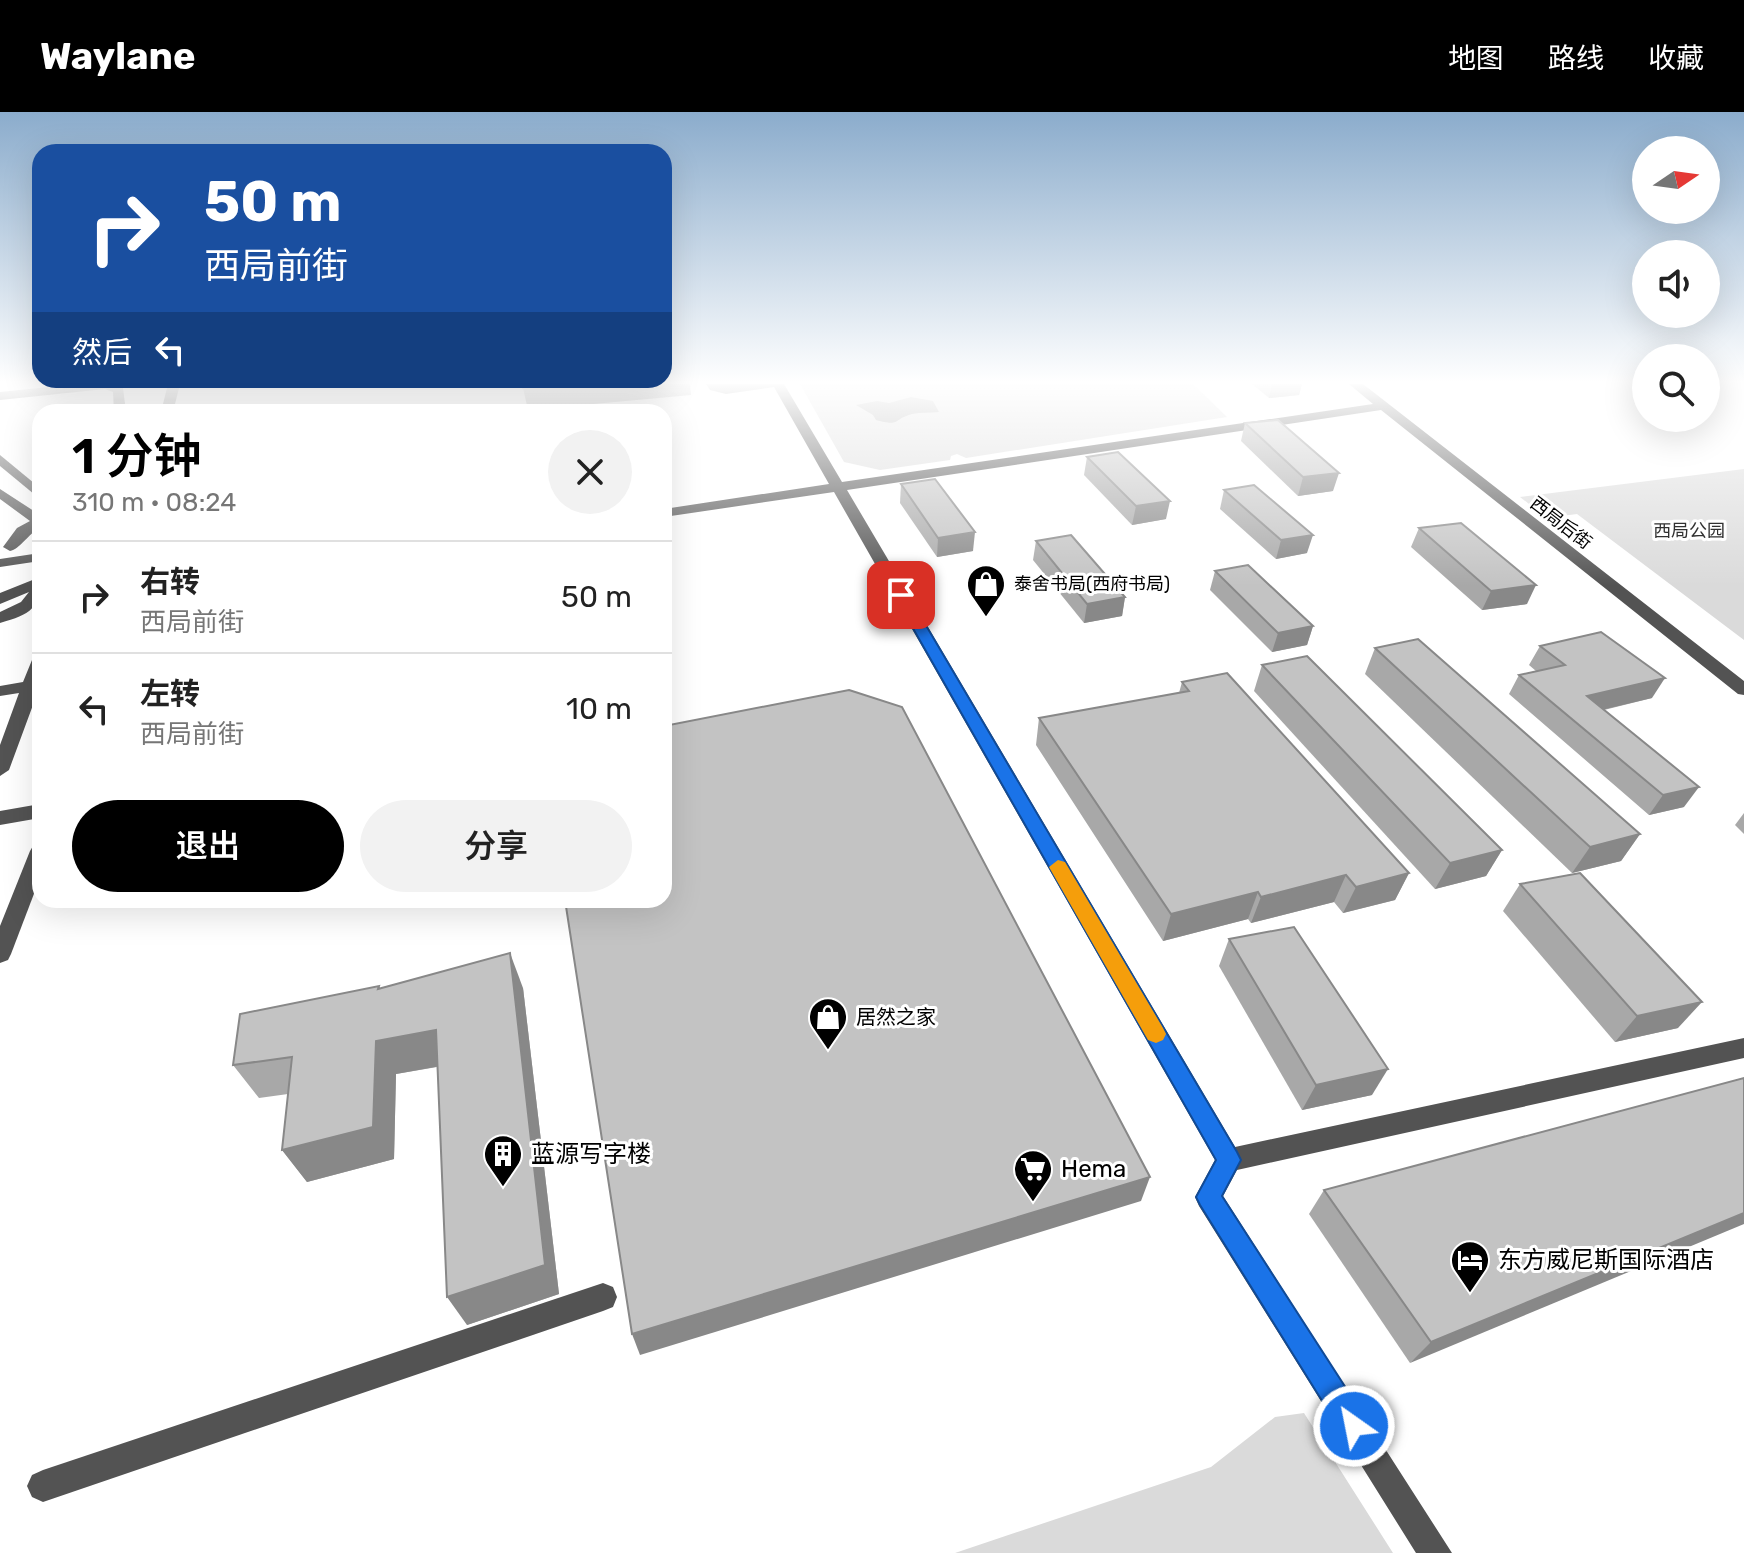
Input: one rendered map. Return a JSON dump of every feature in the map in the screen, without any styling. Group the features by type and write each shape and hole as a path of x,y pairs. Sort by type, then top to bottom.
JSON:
{"street":[{"path":"817,451 1229,1160"},
{"path":"672,512 1079,451"},
{"name":"西局后街","path":"1441,451 1744,690"},
{"path":"0,459 32,488"},
{"path":"0,493 32,516"},
{"path":"0,574 21,552 22,531 32,526"},
{"path":"0,563 21,552"},
{"path":"0,599 32,585"},
{"path":"0,618 27,605 32,599"},
{"path":"1,765 6,736 22,710 32,683"},
{"path":"0,691 31,686"},
{"path":"0,714 22,710"},
{"path":"0,818 32,812"},
{"path":"0,954 32,872"},
{"path":"1435,1553 1208,1197 1229,1160 1744,1048"},
{"path":"43,1486 603,1297"}],"green space":[{"path":"838,451 1009,451 966,458 957,454 950,460 880,470 844,462"},
{"name":"西局公园","path":"1744,469 1744,640 1577,514 1547,518 1520,497"},
{"path":"1304,1413 1393,1553 955,1553 1211,1467 1275,1417"}],"building":[{"path":"1275,451 1314,451 1339,473 1303,477"},
{"path":"1118,452 1170,501 1136,506 1087,457"},
{"path":"935,479 975,532 938,538 901,484"},
{"path":"1254,485 1313,535 1281,540 1224,490"},
{"path":"1461,523 1536,585 1491,591 1419,528"},
{"path":"1071,535 1125,597 1087,604 1036,541"},
{"path":"1248,565 1313,626 1278,633 1215,571"},
{"path":"1601,632 1665,678 1587,696 1699,787 1663,795 1519,675 1565,665 1540,646"},
{"path":"1418,639 1640,834 1590,847 1375,648"},
{"path":"1307,656 1502,850 1450,863 1262,665"},
{"path":"1227,673 1409,873 1356,887 1346,875 1261,897 1258,892 1171,914 1039,718 1189,691 1182,682"},
{"name":"居然之家","path":"849,690 902,707 1150,1177 632,1334 566,908 672,908 672,724"},
{"path":"1580,873 1702,1002 1637,1016 1520,884"},
{"path":"1294,927 1388,1069 1316,1085 1229,939"},
{"path":"510,953 545,1265 447,1297 436,1030 376,1041 373,1127 282,1150 292,1057 233,1065 240,1014 379,986 378,989"},
{"name":"东方威尼斯国际酒店","path":"1744,1078 1744,1213 1431,1342 1324,1190"}],"slow traffic":[{"path":"1058,867 1156,1034"}],"place":[{"name":"泰舍书局(西府书局)","path":"986,618"},
{"name":"居然之家","path":"828,1051"},
{"name":"蓝源写字楼","path":"503,1188"},
{"name":"Hema","path":"1033,1203"},
{"name":"东方威尼斯国际酒店","path":"1470,1294"}],"route":[{"path":"901,595 1229,1160 1208,1197 1354,1426"}]}
